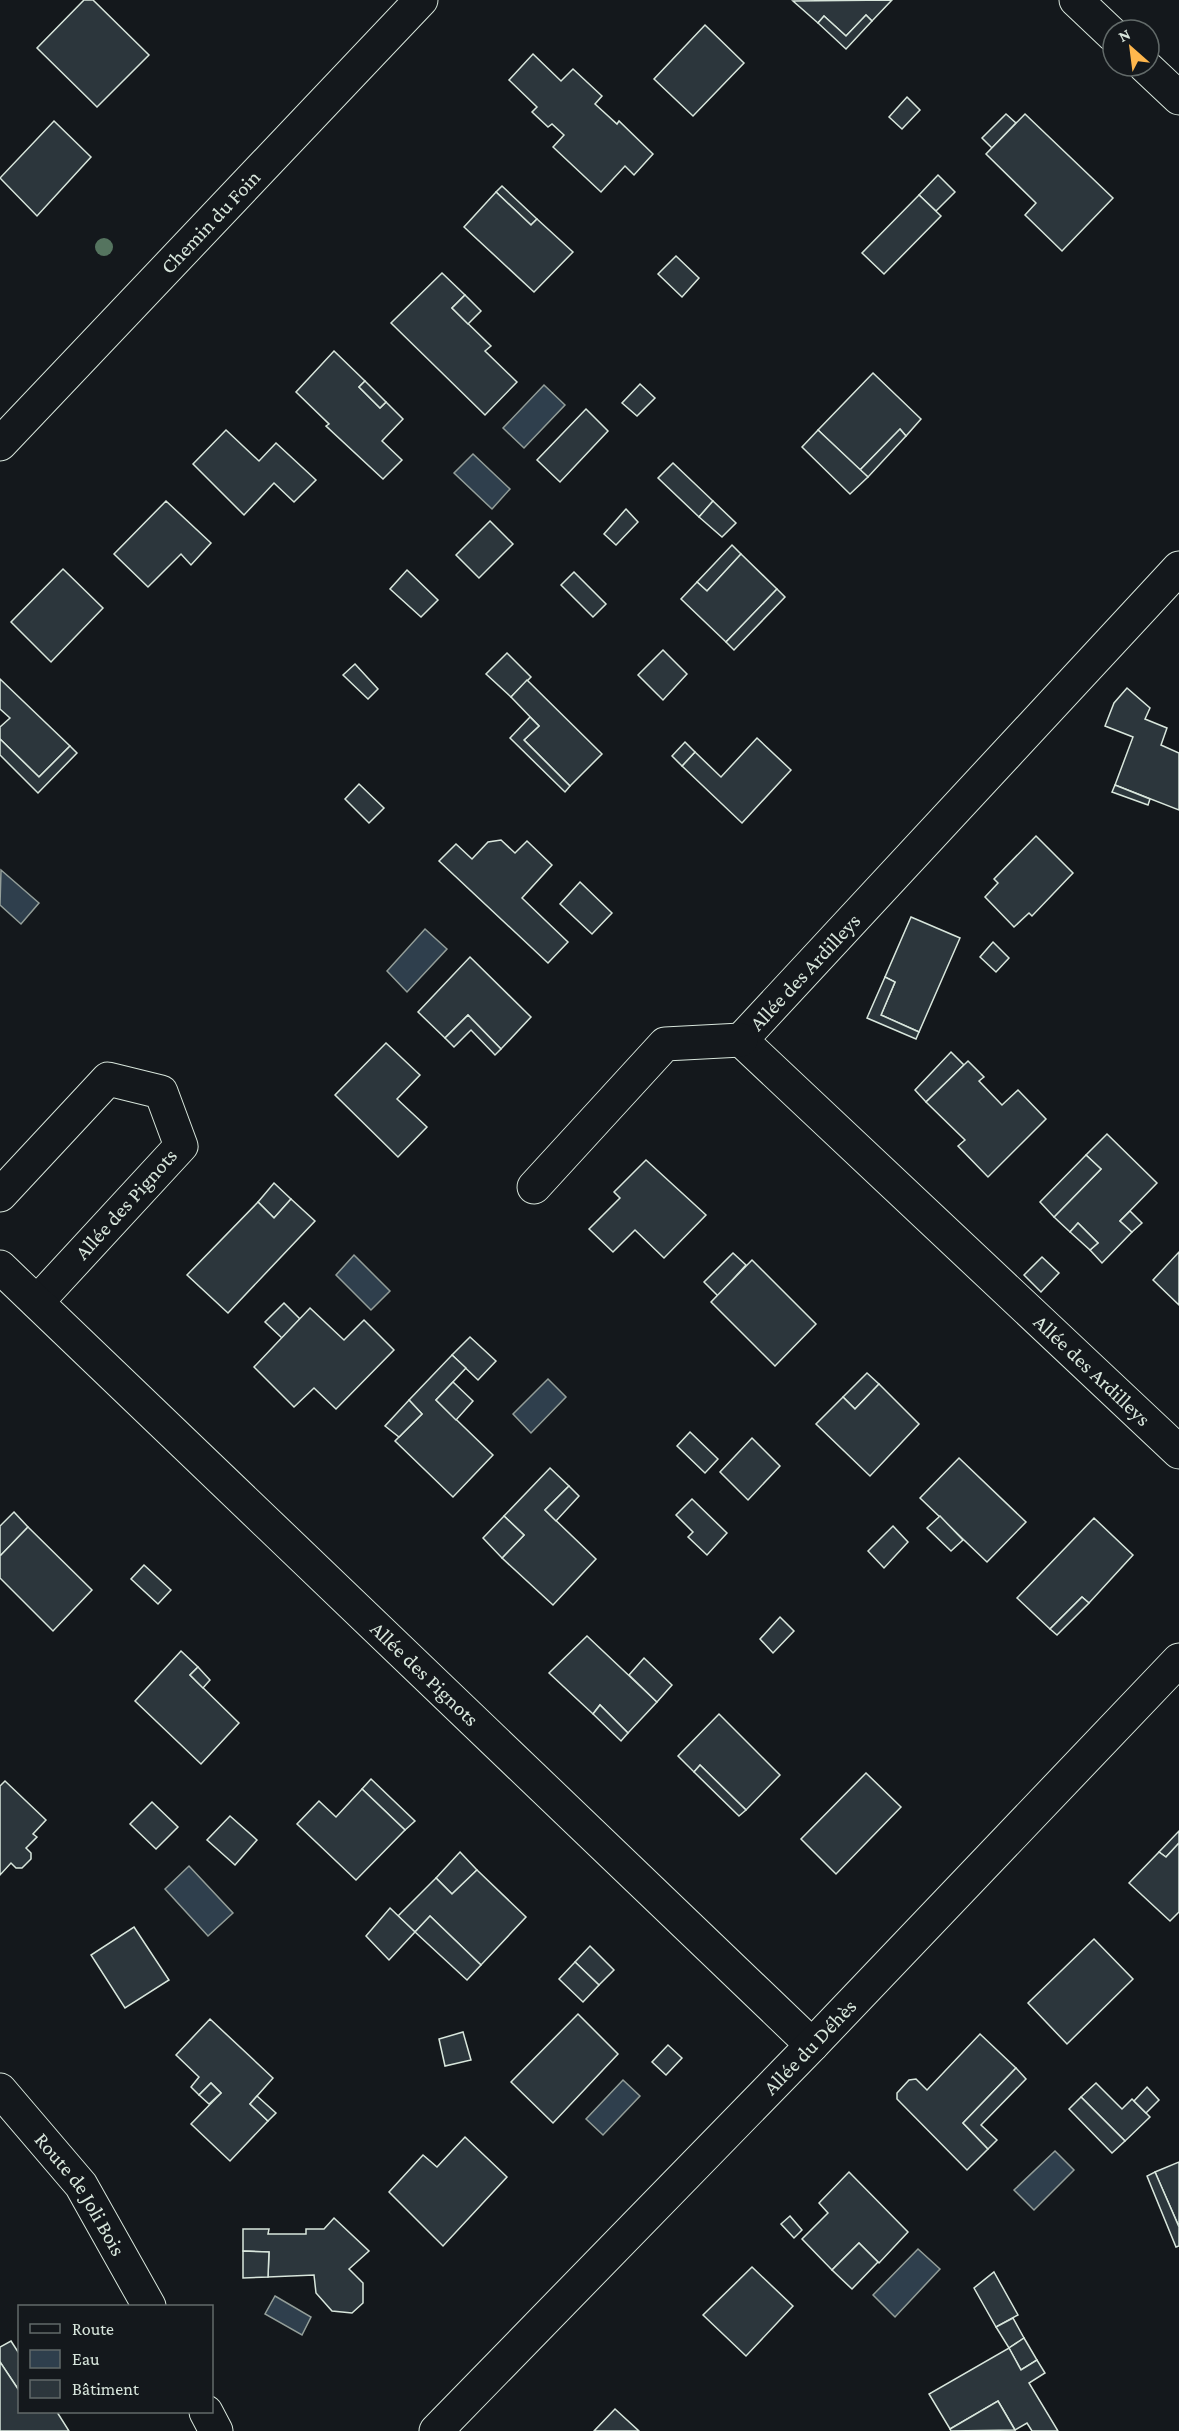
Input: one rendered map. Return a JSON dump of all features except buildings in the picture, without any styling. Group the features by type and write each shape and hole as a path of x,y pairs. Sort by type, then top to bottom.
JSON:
{"street":[{"name":"Chemin du Foin","path":"0,444 421,0"},
{"path":"1076,0 1101,24"},
{"path":"1158,78 1179,98"},
{"name":"Allée des Ardilleys","path":"1179,568 741,1040 1179,1452"},
{"path":"534,1187 665,1044 741,1040"},
{"name":"Allée des Pignots","path":"0,1195 108,1079 161,1092 181,1146 37,1302"},
{"name":"Allée des Pignots","path":"0,1267 812,2045"},
{"name":"Allée du Déhès","path":"436,2431 812,2045 1179,1660"},
{"name":"Route de Joli Bois","path":"0,2090 81,2185 148,2305"},
{"path":"207,2413 216,2431"}],"water":[{"path":"544,385 565,405 524,448 503,428"},
{"path":"473,454 510,489 492,509 454,473"},
{"path":"1,870 39,903 21,924 0,905"},
{"path":"425,929 447,949 407,992 387,971"},
{"path":"354,1255 390,1291 371,1310 336,1275"},
{"path":"548,1379 566,1397 531,1433 513,1414"},
{"path":"189,1866 233,1913 208,1936 165,1889"},
{"path":"623,2080 640,2096 603,2135 586,2119"},
{"path":"1055,2151 1074,2170 1034,2210 1014,2190"},
{"path":"918,2249 940,2269 895,2317 873,2295"},
{"path":"275,2296 311,2317 302,2335 265,2314"}]}
